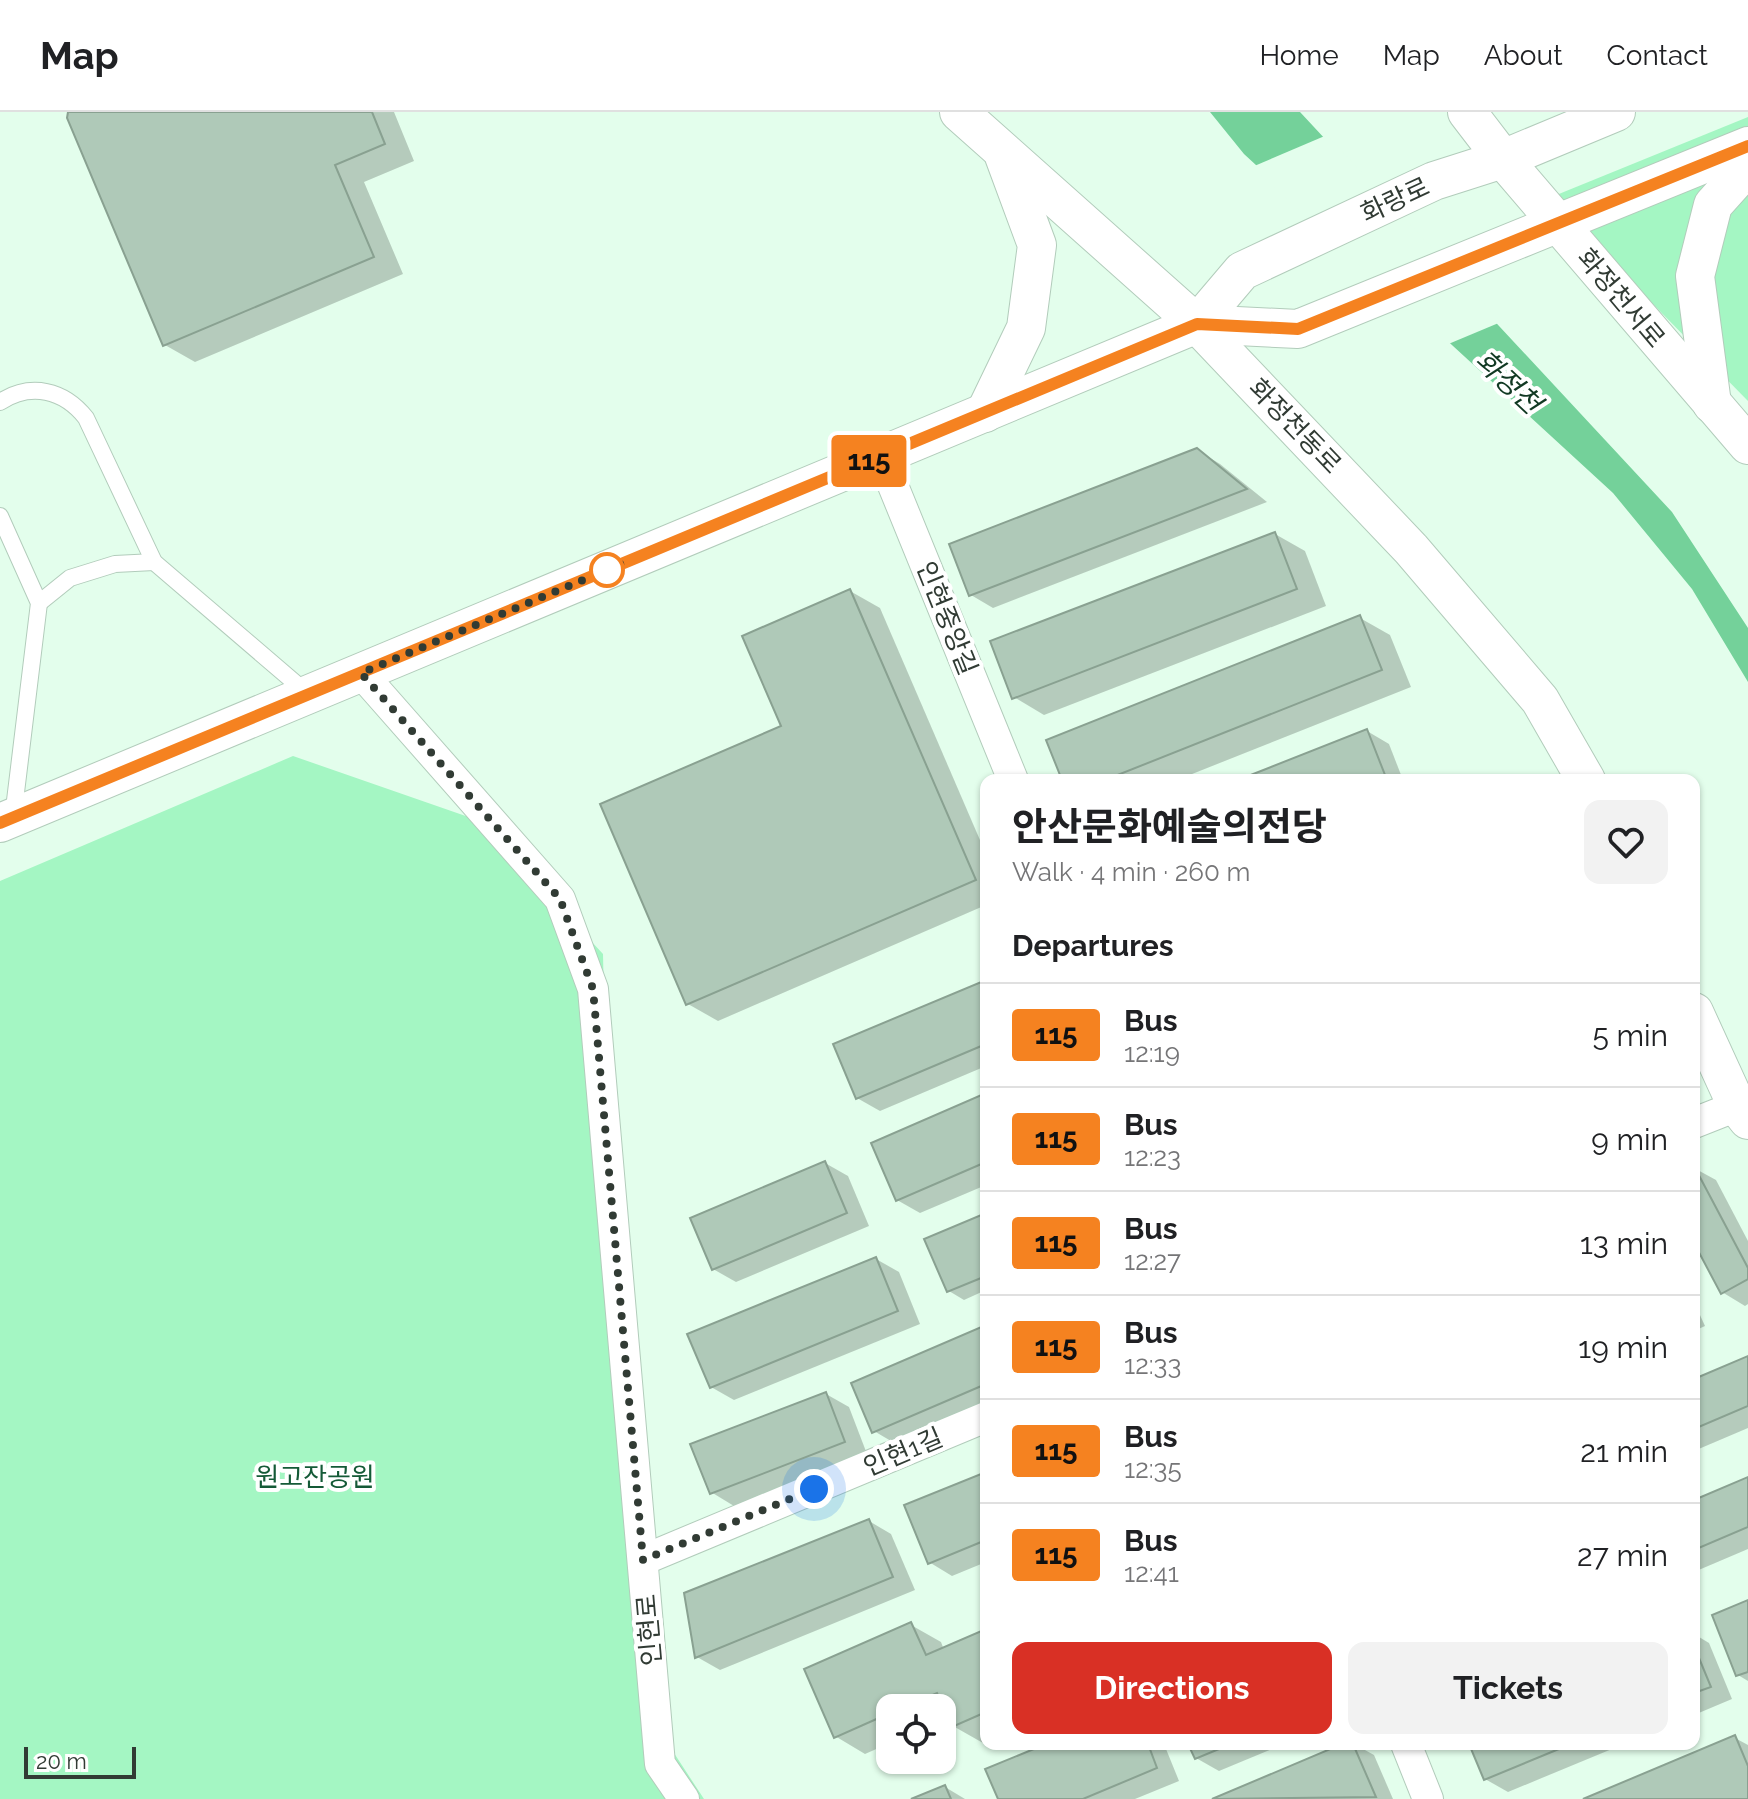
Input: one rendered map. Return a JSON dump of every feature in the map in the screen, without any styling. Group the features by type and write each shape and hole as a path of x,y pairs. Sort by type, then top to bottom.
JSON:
{"street":[{"name":"화정천동로","path":"959,112 1197,324 1411,549 1540,700 1583,774"},
{"name":"화정천서로","path":"1467,112 1503,159 1748,445"},
{"name":"화랑로","path":"1197,324 1242,271 1434,181 1503,159 1616,112"},
{"name":"화랑로","path":"7,820 1197,324 1298,329 1748,146"},
{"path":"985,413 1026,328 1037,245 1003,151"},
{"path":"1712,404 1695,276 1713,205 1739,176 1748,172"},
{"name":"인현중앙길","path":"881,456 1011,774"},
{"name":"인현로","path":"361,673 560,899 593,989 660,1764 684,1799"},
{"path":"1700,1024 1743,1113 1700,1122"},
{"name":"인현1길","path":"643,1560 980,1420"},
{"path":"1408,1750 1428,1799"}],"lane":[{"path":"0,402 24,391 39,390 55,393 78,407 154,562 308,694"},
{"path":"0,516 39,603 7,820"},
{"path":"39,603 70,578 115,564 154,562"}],"green space":[{"path":"1748,117 1748,401 1549,198"},
{"name":"원고잔공원","path":"293,756 480,821 603,954 605,1047 672,1750 704,1799 0,1799 0,881"}],"water":[{"name":"화정천","path":"1210,112 1300,112 1672,512 1748,628 1748,682 1692,589 1613,493 1244,154"}],"pier":[{"path":"1327,135 1501,322 1446,345 1252,167"}],"building":[{"path":"68,112 372,112 385,144 335,165 374,257 163,346 67,118"},
{"path":"1197,448 1247,489 969,596 949,544"},
{"path":"1275,532 1297,589 1012,699 990,641"},
{"path":"850,589 976,880 686,1005 600,804 781,726 742,636"},
{"path":"1360,615 1382,670 1120,774 1060,774 1046,740"},
{"path":"1367,729 1385,774 1253,774"},
{"path":"980,983 980,1047 856,1099 833,1044"},
{"path":"980,1096 980,1165 896,1201 871,1143"},
{"path":"825,1161 847,1213 712,1270 690,1218"},
{"path":"1700,1177 1748,1268 1748,1279 1721,1294 1700,1254"},
{"path":"980,1216 980,1278 947,1292 924,1239"},
{"path":"876,1257 898,1311 710,1388 687,1334"},
{"path":"980,1328 980,1387 872,1433 851,1383"},
{"path":"1748,1356 1748,1406 1700,1426 1700,1376"},
{"path":"826,1392 845,1442 710,1494 690,1444"},
{"path":"980,1474 980,1542 928,1564 904,1505"},
{"path":"1748,1477 1748,1527 1700,1547 1700,1497"},
{"path":"869,1519 893,1577 695,1658 684,1593"},
{"path":"1748,1600 1748,1672 1736,1676 1712,1615"},
{"path":"911,1622 926,1655 980,1632 980,1715 956,1725 956,1694 876,1694 876,1719 834,1738 804,1669"},
{"path":"1700,1660 1711,1687 1700,1691"},
{"path":"1735,1735 1748,1766 1748,1799 1583,1799 1700,1750"},
{"path":"1031,1750 1150,1750 1157,1768 1083,1799 998,1799 985,1769"},
{"path":"1191,1750 1217,1750 1195,1759"},
{"path":"1328,1750 1356,1750 1376,1797 1212,1799"},
{"path":"1472,1750 1556,1750 1484,1780"},
{"path":"945,1785 951,1799 911,1799"}],"bus line":[{"name":"115","path":"0,823 1197,324 1298,329 1748,146"}],"route":[{"path":"607,570 621,564 361,673 560,899 593,989 643,1560 814,1489"}]}
